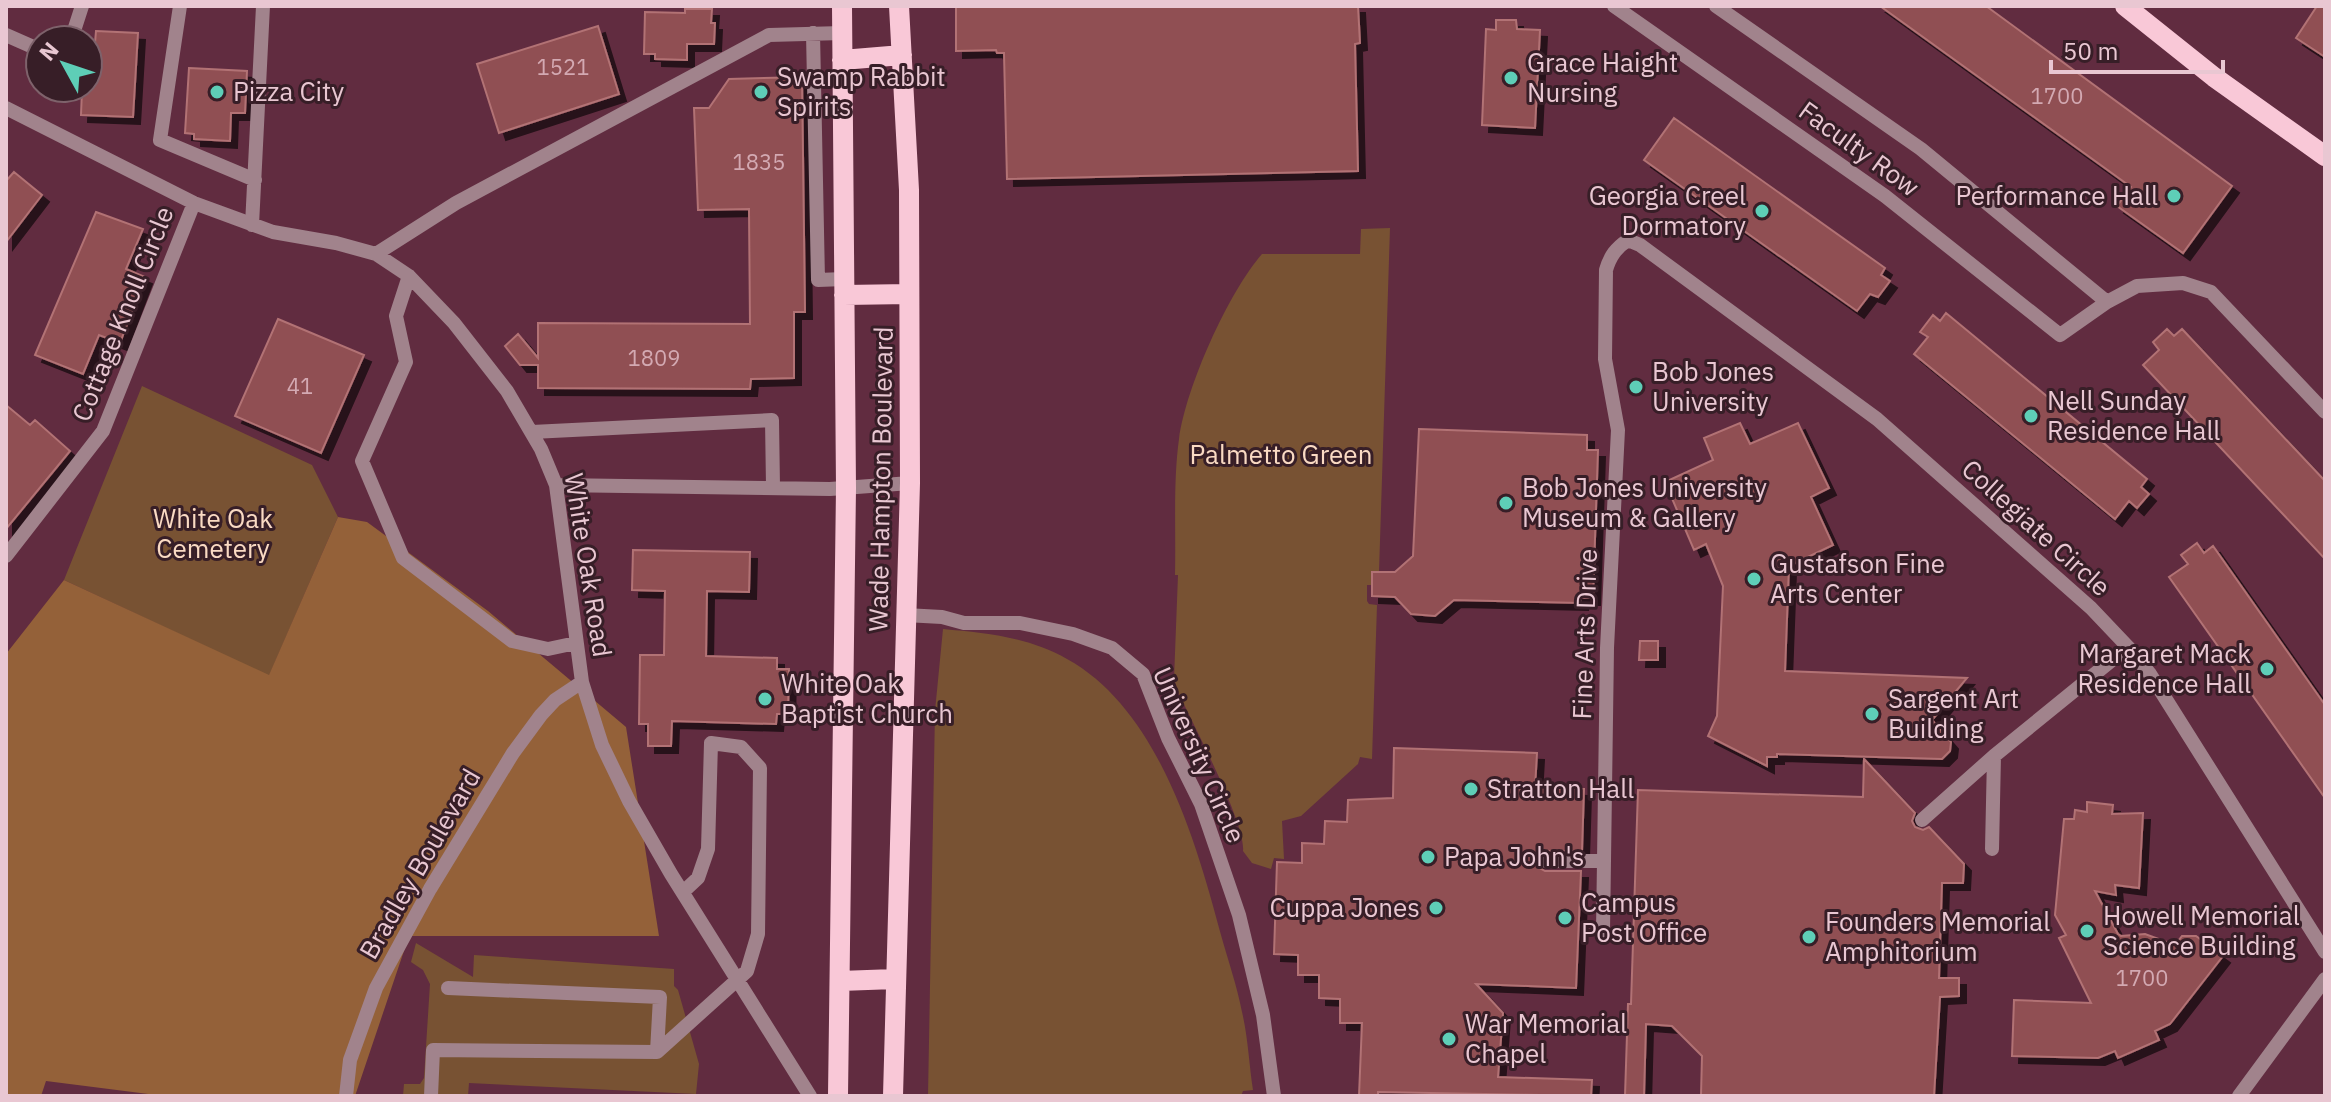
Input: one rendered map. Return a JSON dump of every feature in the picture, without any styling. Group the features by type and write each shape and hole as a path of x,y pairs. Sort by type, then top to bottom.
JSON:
{"main road":[{"name":"Wade Hampton Boulevard","path":"838,1096 846,488 842,6"},
{"name":"Wade Hampton Boulevard","path":"893,1096 910,483 909,190 899,6"},
{"path":"2125,6 2214,77 2325,156"},
{"path":"842,60 902,55"},
{"path":"844,287 909,294"},
{"path":"840,981 895,979"}],"street":[{"path":"180,6 160,140 255,180"},
{"path":"252,225 263,6"},
{"name":"Faculty Row","path":"1716,6 1921,149 2107,302"},
{"name":"Faculty Row","path":"1615,7 1885,196 2060,335 2107,302 2137,286 2183,283 2211,292 2325,412"},
{"path":"813,33 818,280 844,287"},
{"path":"376,254 456,203 769,35 842,33"},
{"name":"White Oak Road","path":"6,108 194,203 252,225 376,254 409,276 454,323 499,380 532,432 556,485 582,682 602,745 629,801 810,1096"},
{"name":"Cottage Knoll Circle","path":"6,556 103,431 194,203"},
{"name":"Collegiate Circle","path":"1617,248 1628,240 1640,245 1877,419 2091,608 2150,674 2325,952"},
{"name":"Fine Arts Drive","path":"1603,931 1607,648 1618,430 1605,359 1606,270 1609,258 1617,248"},
{"path":"409,276 396,316 406,362 362,461 403,558 512,641 548,649 576,643"},
{"path":"532,432 772,420 773,487"},
{"path":"556,485 846,488 910,483"},
{"name":"University Circle","path":"905,615 942,617 964,623 1020,623 1073,634 1112,648 1143,674 1168,738 1201,804 1239,915 1263,1015 1274,1096"},
{"path":"1922,820 1994,756 2128,647"},
{"name":"Bradley Boulevard","path":"346,1096 350,1060 376,988 430,889 513,753 555,700 582,682"},
{"path":"431,1096 433,1050 657,1052 747,971 758,934 760,768 741,747 711,743 708,849 698,878 683,892"},
{"path":"1992,849 1994,756"},
{"path":"1546,861 1604,861"},
{"path":"2239,1096 2325,979"},
{"path":"448,988 660,997 657,1052"}],"green space":[{"name":"Palmetto Green","path":"1390,228 1379,572 1372,572 1372,585 1367,585 1367,601 1377,605 1372,759 1360,757 1358,764 1301,816 1282,821 1284,859 1274,858 1271,869 1252,863 1243,851 1242,838 1228,797 1174,679 1178,575 1175,575 1175,489 1179,439 1190,394 1210,342 1236,292 1262,254 1360,254 1361,229"},
{"name":"White Oak Cemetery","path":"142,386 312,465 338,517 269,676 64,580"},
{"path":"943,629 1022,641 1067,659 1099,681 1126,710 1149,744 1169,780 1211,898 1240,1002 1253,1090 1243,1091 1241,1096 928,1096 935,711"},
{"path":"416,943 473,977 474,955 674,969 674,986 678,990 699,1064 696,1094 469,1083 468,1096 403,1096 404,1084 420,1084 424,1078 430,984 423,970 411,962"}],"shaded area":[{"path":"338,517 367,522 488,611 626,727 659,936 409,936 355,1096 164,1096 46,1081 41,1096 6,1096 6,654 64,580 269,675"}],"building":[{"path":"956,6 1358,6 1360,43 1355,44 1358,171 1007,179 1004,53 997,53 996,50 956,51"},
{"path":"1880,6 1986,6 2232,186 2183,253 2117,206 2131,187"},
{"path":"2317,6 2325,6 2325,57 2296,38"},
{"path":"685,9 712,9 714,44 687,44 687,60 655,59 655,54 644,54 645,12 685,13"},
{"name":"Grace Haight Nursing","path":"1496,20 1516,20 1517,29 1540,30 1535,128 1482,125 1486,29 1496,30"},
{"path":"598,26 619,94 499,133 477,64"},
{"path":"104,31 138,33 133,117 81,115 81,104 104,104"},
{"name":"Pizza City","path":"189,68 247,71 245,113 231,113 230,141 194,139 194,134 185,133"},
{"path":"802,77 805,312 794,312 794,378 751,379 750,389 538,388 538,365 520,365 505,346 518,334 538,358 538,323 750,324 749,209 698,210 694,108 709,108 729,79"},
{"name":"Georgia Creel Dormatory","path":"1674,118 1885,268 1881,275 1890,281 1878,297 1870,294 1857,311 1644,160"},
{"path":"14,172 42,195 6,242 6,181"},
{"path":"96,212 143,229 126,269 145,277 120,343 99,335 83,374 35,355"},
{"name":"Nell Sunday Residence Hall","path":"1946,313 2147,479 2141,487 2149,494 2137,508 2129,501 2115,519 1914,354 1928,337 1920,332 1933,315 1940,321"},
{"path":"278,319 364,355 321,453 235,416"},
{"path":"2167,329 2174,336 2182,329 2325,481 2325,559 2143,365 2159,350 2153,342"},
{"path":"6,405 30,425 35,420 70,451 6,529"},
{"name":"Gustafson Fine Arts Center","path":"1740,423 1750,444 1798,423 1829,488 1811,497 1833,545 1789,566 1785,671 1967,678 1932,720 1951,742 1950,751 1942,759 1777,754 1777,757 1767,757 1767,766 1708,736 1717,716 1723,586 1706,544 1694,550 1665,482 1713,460 1704,438"},
{"name":"Bob Jones University Museum & Gallery","path":"1419,429 1587,435 1587,450 1598,450 1593,598 1581,598 1581,603 1454,600 1435,616 1411,614 1395,597 1372,596 1372,572 1395,572 1413,556"},
{"name":"Margaret Mack Residence Hall","path":"2197,543 2204,553 2213,546 2325,705 2325,798 2169,577 2188,564 2181,555"},
{"path":"633,550 750,552 749,592 707,591 706,656 777,658 777,669 789,669 788,714 777,714 776,724 672,721 671,746 648,746 648,724 639,724 640,655 664,655 665,591 632,590"},
{"path":"1640,641 1658,641 1658,660 1639,660"},
{"path":"1394,748 1537,753 1535,788 1584,789 1582,851 1545,851 1536,860 1538,867 1545,871 1581,871 1576,988 1476,984 1503,1013 1498,1077 1592,1080 1591,1096 1378,1092 1378,1096 1359,1096 1362,1023 1340,1023 1340,999 1319,998 1319,975 1298,975 1298,955 1274,954 1277,862 1302,863 1302,843 1324,844 1325,821 1347,822 1348,800 1393,798"},
{"name":"Founders Memorial Amphitorium","path":"1864,759 1915,813 1912,821 1915,827 1923,830 1929,827 1964,864 1963,883 1942,883 1939,978 1959,978 1959,996 1940,997 1934,1096 1701,1096 1702,1056 1672,1026 1646,1024 1644,1096 1625,1096 1638,790 1863,797"},
{"name":"Howell Memorial Science Building","path":"2087,802 2113,805 2112,814 2143,813 2139,888 2115,885 2116,895 2095,891 2118,934 2145,934 2175,945 2182,936 2196,936 2223,956 2170,1024 2155,1031 2159,1040 2118,1058 2115,1051 2098,1058 2012,1056 2014,1000 2091,1003 2059,938 2066,935 2055,915 2064,819 2074,819 2075,810 2087,812"}],"place":[{"name":"Grace Haight Nursing","path":"1511,78"},
{"name":"Pizza City","path":"217,92"},
{"name":"Swamp Rabbit Spirits","path":"761,92"},
{"name":"Performance Hall","path":"2174,196"},
{"name":"Georgia Creel Dormatory","path":"1762,211"},
{"name":"Bob Jones University","path":"1636,387"},
{"name":"Nell Sunday Residence Hall","path":"2031,416"},
{"name":"Bob Jones University Museum & Gallery","path":"1506,503"},
{"name":"Gustafson Fine Arts Center","path":"1754,579"},
{"name":"Margaret Mack Residence Hall","path":"2267,669"},
{"name":"White Oak Baptist Church","path":"765,699"},
{"name":"Sargent Art Building","path":"1872,714"},
{"name":"Stratton Hall","path":"1471,789"},
{"name":"Papa John's","path":"1428,857"},
{"name":"Cuppa Jones","path":"1436,908"},
{"name":"Campus Post Office","path":"1565,918"},
{"name":"Howell Memorial Science Building","path":"2087,931"},
{"name":"Founders Memorial Amphitorium","path":"1809,937"},
{"name":"War Memorial Chapel","path":"1449,1039"}]}
